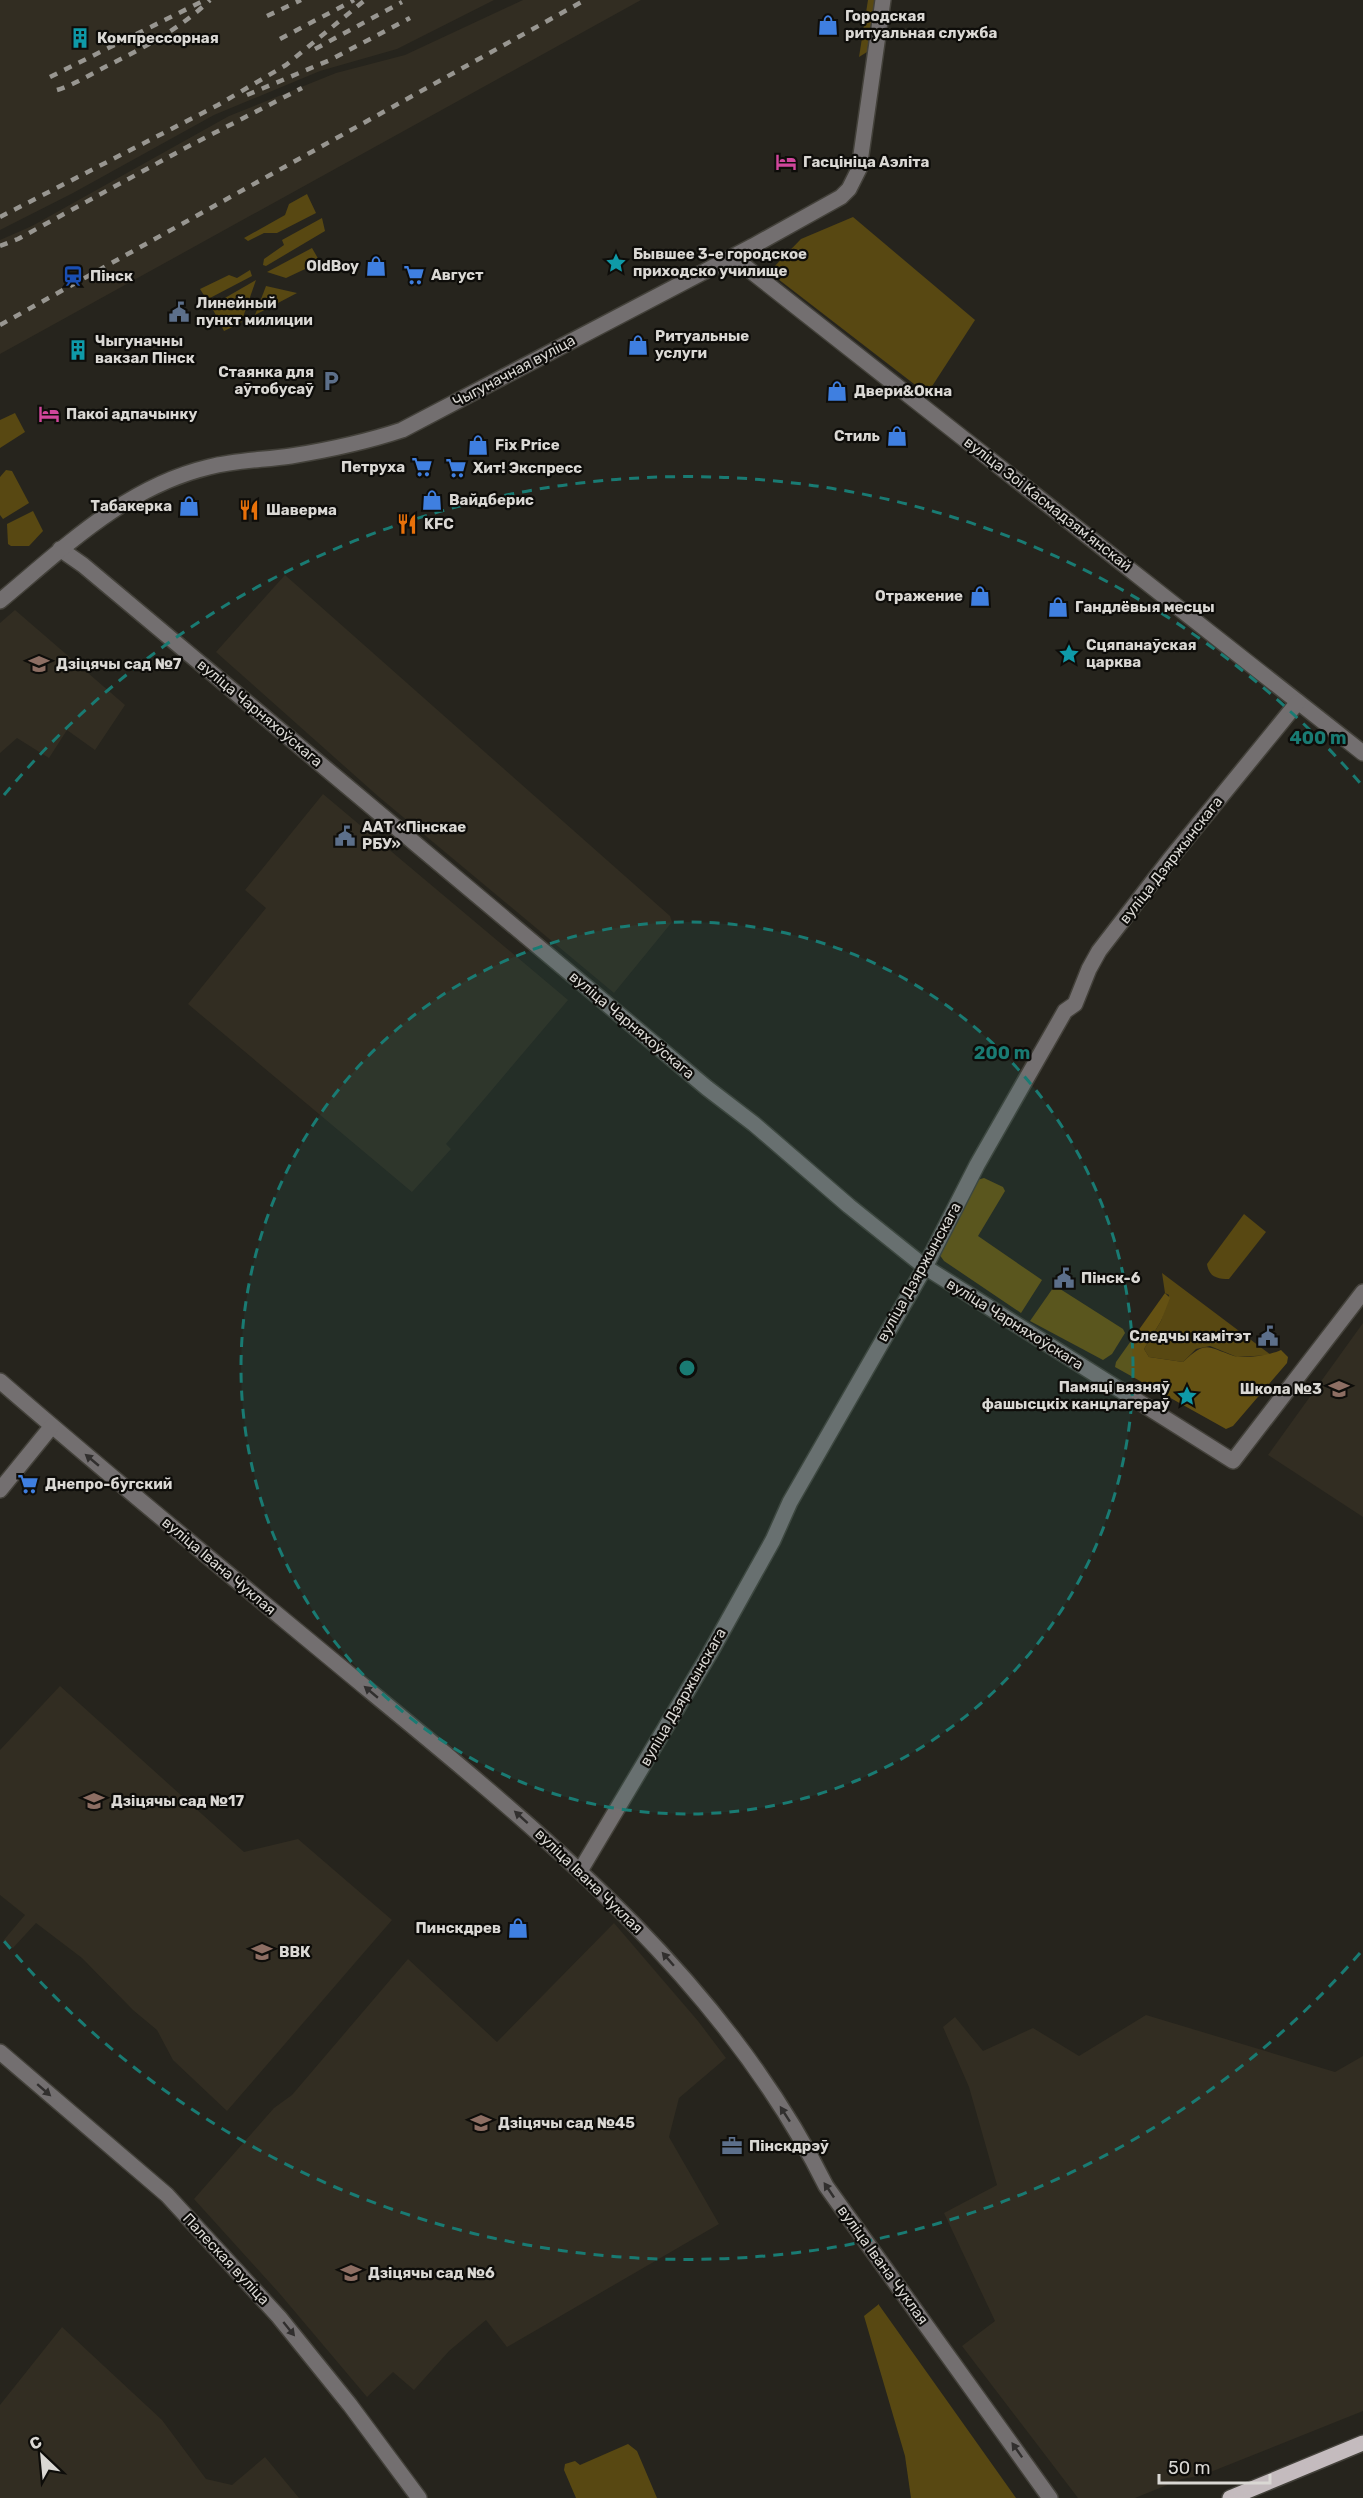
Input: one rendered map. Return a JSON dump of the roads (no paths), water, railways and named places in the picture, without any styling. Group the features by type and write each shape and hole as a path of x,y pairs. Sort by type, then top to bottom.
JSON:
{"main road":[{"path":"1230,2498 1363,2443"}],"street":[{"name":"Чыгуначная вуліца","path":"0,601 60,549 114,508 159,483 209,467 291,456 369,441 402,430 835,201 849,189 859,170 883,0"},
{"name":"вуліца Зоі Касмадзямʼянскай","path":"732,257 848,346 920,406 1075,524 1363,753"},
{"name":"вуліца Чарняхоўскага","path":"60,549 92,573 699,1081 754,1124 849,1206 926,1267 1233,1461 1363,1292"},
{"name":"вуліца Дзяржынскага","path":"580,1871 710,1653 773,1540 790,1502 926,1267 977,1165 1059,1020 1065,1011 1075,1004 1099,951 1170,859 1298,702"},
{"name":"вуліца Івана Чуклая","path":"0,1381 517,1813 650,1939 709,2007 796,2130 826,2186 1050,2498"},
{"path":"0,1490 52,1426"},
{"name":"Палеская вуліца","path":"0,2052 167,2195 279,2317 419,2498"}],"railway":[{"path":"57,90 69,86 159,38 186,21 210,0"},
{"path":"267,16 301,0"},
{"path":"280,39 354,0"},
{"path":"0,217 218,105 286,65 365,0"},
{"path":"0,325 585,0"},
{"path":"50,77 203,1"},
{"path":"315,49 402,2"},
{"path":"247,95 330,60 410,18"},
{"path":"0,246 18,239 189,146 302,88"}],"place":[{"name":"Городская ритуальная служба","path":"828,25"},
{"name":"Компрессорная","path":"80,38"},
{"name":"Гасцініца Аэліта","path":"786,162"},
{"name":"Бывшее 3-е городское приходско училище","path":"616,263"},
{"name":"OldBoy","path":"376,266"},
{"name":"Август","path":"414,275"},
{"name":"Пінск","path":"73,276"},
{"name":"Линейный пункт милиции","path":"179,312"},
{"name":"Ритуальные услуги","path":"638,345"},
{"name":"Чыгуначны вакзал Пінск","path":"78,350"},
{"name":"Стаянка для аўтобусаў","path":"331,381"},
{"name":"Двери&Окна","path":"837,391"},
{"name":"Пакоі адпачынку","path":"49,414"},
{"name":"Стиль","path":"897,436"},
{"name":"Fix Price","path":"478,445"},
{"name":"Петруха","path":"422,467"},
{"name":"Хит! Экспресс","path":"456,468"},
{"name":"Вайдберис","path":"432,500"},
{"name":"Табакерка","path":"189,506"},
{"name":"Шаверма","path":"249,510"},
{"name":"KFC","path":"407,524"},
{"name":"Отражение","path":"980,596"},
{"name":"Гандлёвыя месцы","path":"1058,607"},
{"name":"Сцяпанаўская царква","path":"1069,654"},
{"name":"Дзіцячы сад №7","path":"39,664"},
{"name":"ААТ «Пінскае РБУ»","path":"345,836"},
{"name":"Пінск-6","path":"1064,1278"},
{"name":"Следчы камітэт","path":"1268,1336"},
{"name":"Школа №3","path":"1339,1389"},
{"name":"Памяці вязняў фашысцкіх канцлагераў","path":"1187,1396"},
{"name":"Днепро-бугский","path":"28,1484"},
{"name":"Дзіцячы сад №17","path":"94,1801"},
{"name":"Пинскдрев","path":"518,1928"},
{"name":"ВВК","path":"262,1952"},
{"name":"Дзіцячы сад №45","path":"481,2123"},
{"name":"Пінскдрэў","path":"732,2146"},
{"name":"Дзіцячы сад №6","path":"351,2273"}]}
